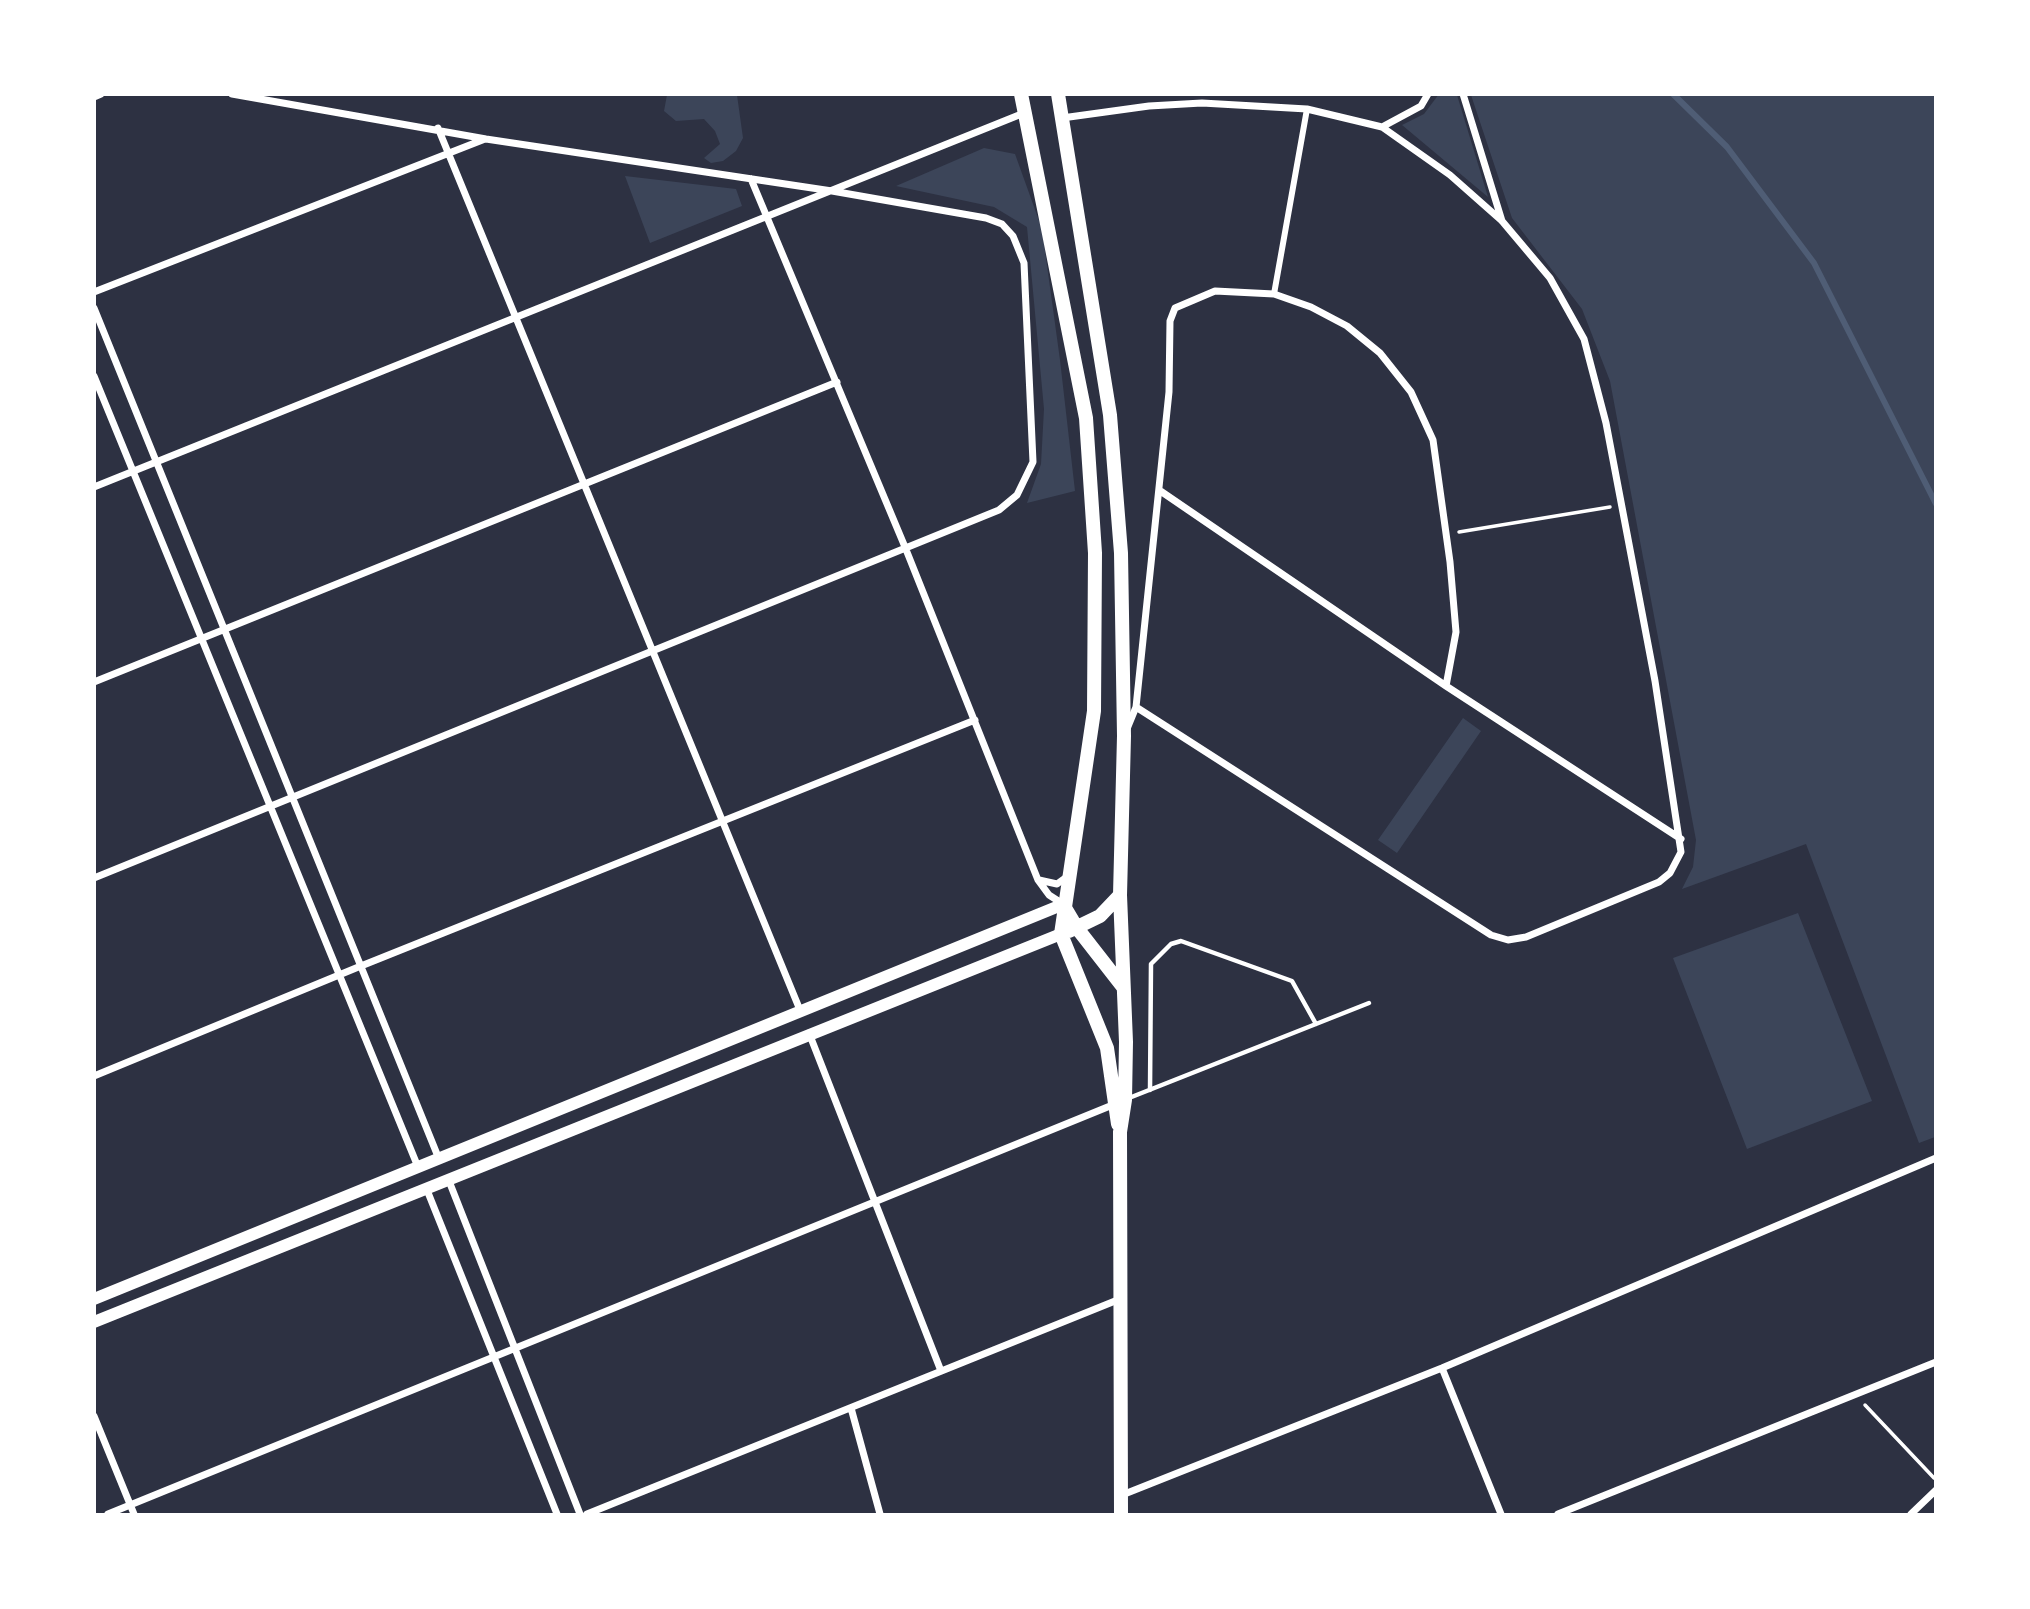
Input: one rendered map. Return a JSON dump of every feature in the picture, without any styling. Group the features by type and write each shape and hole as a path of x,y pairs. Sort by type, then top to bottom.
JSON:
{"main road":[{"path":"1021,94 1086,418 1095,553 1094,711 1061,934 1107,1048 1119,1102"},
{"path":"1058,94 1110,415 1121,553 1124,736 1120,895 1123,988 1119,1102 1123,1226 1120,1299 1121,1514"},
{"path":"1061,934 1100,916 1120,895"},
{"path":"1064,904 1077,928 1123,988"}],"street":[{"path":"94,97 101,94"},
{"path":"94,878 999,510 1017,495 1033,463 1024,263 1013,236 1002,224 986,218 832,191 486,139 438,128 232,94"},
{"path":"1382,127 1421,106 1429,94"},
{"path":"1464,94 1502,221"},
{"path":"1062,118 1149,106 1202,103 1307,109 1382,127 1450,175 1502,221 1550,278 1584,339 1606,423 1655,681 1681,839 1677,863 1658,883 1526,937 1508,940 1491,935 1136,707"},
{"path":"1274,294 1307,109"},
{"path":"94,487 1024,113"},
{"path":"438,128 800,1010 942,1371"},
{"path":"94,292 486,139"},
{"path":"751,179 905,547 1038,880 1049,895 1064,904"},
{"path":"1124,736 1136,707 1170,393 1170,321 1175,308 1215,291 1274,294 1311,307 1347,326 1380,353 1411,392 1433,440 1447,534 1456,632 1446,685"},
{"path":"94,308 449,1181 580,1514"},
{"path":"94,376 340,974 557,1514"},
{"path":"94,682 837,382"},
{"path":"1159,490 1446,685 1681,839"},
{"path":"1123,662 1140,665"},
{"path":"94,1076 340,974 975,720"},
{"path":"1038,880 1057,884 1068,876"},
{"path":"94,1298 1064,904"},
{"path":"94,1322 1061,934"},
{"path":"108,1514 1119,1102"},
{"path":"1122,1495 1442,1368 1936,1158"},
{"path":"587,1514 1120,1299"},
{"path":"1558,1514 1936,1362"},
{"path":"1442,1368 1501,1514"},
{"path":"851,1408 880,1514"},
{"path":"94,1416 134,1514"},
{"path":"1911,1514 1936,1490"}],"lane":[{"path":"1150,1090 1151,964 1171,944 1181,940 1292,981 1316,1024"},
{"path":"1119,1102 1369,1003"}],"path":[{"path":"1447,534 1621,506"},
{"path":"1855,1394 1936,1480"}],"shaded area":[{"path":"1439,94 1457,95 1488,197 1402,125 1424,114"},
{"path":"667,95 737,95 743,138 736,151 723,161 711,163 704,158 720,144 715,131 704,119 676,121 664,111"},
{"path":"1471,95 1935,95 1935,1137 1919,1143 1806,844 1682,889 1693,867 1696,840 1610,381 1582,309 1512,218"},
{"path":"984,148 1015,154 1042,229 1060,360 1075,491 1027,503 1041,464 1044,409 1027,227 994,207 896,186"},
{"path":"625,176 736,189 742,206 650,243"},
{"path":"1463,718 1481,731 1397,853 1378,840"},
{"path":"1798,913 1872,1101 1747,1149 1673,958"}],"waterway":[{"path":"1673,94 1727,147 1814,263 1936,504"}]}
